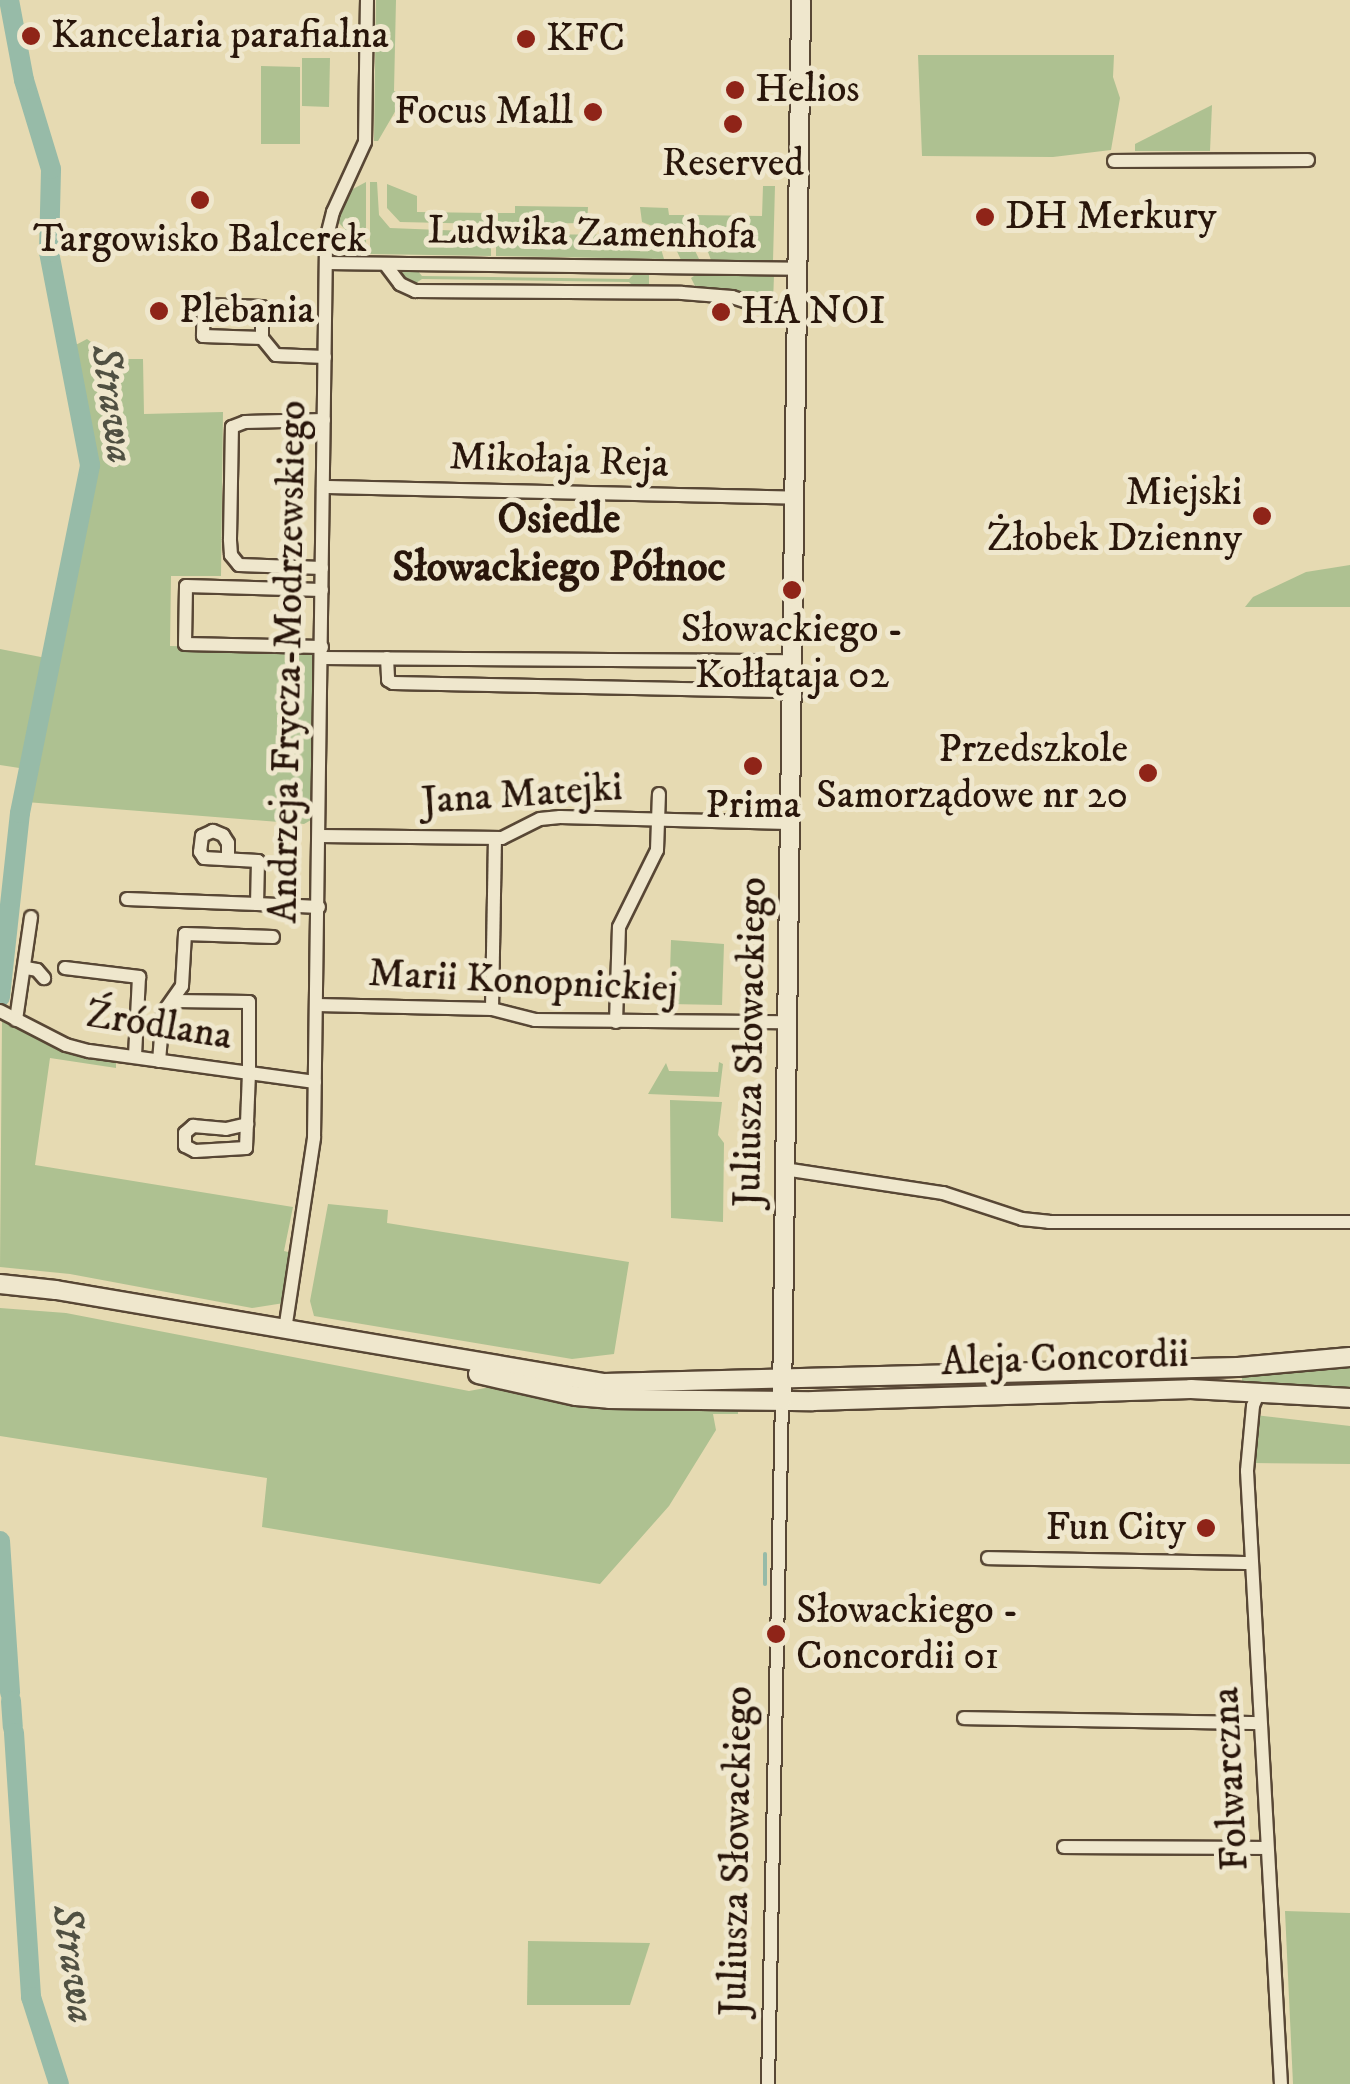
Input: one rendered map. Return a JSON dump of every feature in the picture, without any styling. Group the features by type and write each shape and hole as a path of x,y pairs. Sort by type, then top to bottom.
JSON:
{"street":[{"name":"Andrzeja Frycza-Modrzewskiego","path":"286,1330 311,1180 315,1082 328,225 365,142 367,0"},
{"name":"Juliusza Słowackiego","path":"768,2084 802,0"},
{"path":"1114,161 1308,160"},
{"name":"Ludwika Zamenhofa","path":"326,263 798,269"},
{"name":"Ludwika Zamenhofa","path":"385,264 400,284 416,291 682,293 732,297 770,309 797,311"},
{"path":"679,268 682,293"},
{"path":"262,338 204,336 204,304 262,307 262,338 276,355 324,357"},
{"path":"322,568 239,565 232,555 230,539 232,427 245,422 324,420"},
{"name":"Mikołaja Reja","path":"323,487 793,498"},
{"path":"322,590 186,586 185,644 387,658 791,660"},
{"path":"387,658 388,680 393,683 790,691"},
{"path":"598,660 598,688"},
{"path":"746,661 746,690"},
{"path":"616,1022 619,927 657,850 659,794"},
{"name":"Jana Matejki","path":"320,836 495,838 550,818 788,823"},
{"path":"492,1009 495,838"},
{"path":"228,859 258,861 257,904"},
{"path":"128,899 319,907"},
{"path":"16,1020 31,917"},
{"path":"175,1001 182,986 187,933 273,937"},
{"path":"26,968 37,970 44,978"},
{"path":"65,968 139,977 135,1057"},
{"path":"159,1060 160,1024 168,1005 175,1001 248,1002 249,1073 247,1124 244,1150 190,1150 185,1146 185,1133 192,1126 226,1128 247,1124"},
{"name":"Marii Konopnickiej","path":"316,1005 492,1009 534,1020 786,1022"},
{"name":"Źródlana","path":"1,1012 66,1045 315,1082"},
{"path":"784,1168 943,1193 1022,1219 1048,1222 1350,1222"},
{"path":"0,1284 56,1290 361,1344"},
{"name":"Aleja Concordii","path":"361,1344 604,1383 1238,1367 1350,1357"},
{"name":"Aleja Concordii","path":"361,1344 576,1396 782,1400 1259,1391 1350,1398"},
{"name":"Folwarczna","path":"1259,1391 1252,1413 1247,1471 1281,2084"},
{"path":"988,1558 1252,1563"},
{"path":"964,1718 1260,1723"},
{"path":"1064,1846 1267,1848"}],"green space":[{"path":"376,0 396,0 397,92 396,110 378,141 374,141"},
{"path":"918,55 1114,55 1113,77 1120,98 1111,150 1053,157 922,156"},
{"path":"302,58 330,58 329,107 302,106"},
{"path":"261,66 300,67 300,144 261,144"},
{"path":"1212,105 1210,151 1135,151 1135,144"},
{"path":"366,182 366,251 337,221 351,190"},
{"path":"370,182 377,182 379,215 390,228 491,232 491,256 370,254"},
{"path":"387,184 417,196 417,212 489,213 489,224 400,222 387,208"},
{"path":"763,186 775,186 773,261 711,260 694,215 762,216"},
{"path":"515,206 588,207 587,223 498,224 498,213 515,213"},
{"path":"640,207 668,208 669,215 684,215 686,232 699,259 681,260 668,232 642,222"},
{"path":"496,234 645,235 659,242 664,259 496,256"},
{"path":"405,269 417,270 422,276 629,279 636,272 649,272 649,288 635,288 629,282 422,279 410,287 400,275"},
{"path":"697,274 774,275 773,303 695,286 691,278"},
{"path":"87,339 114,359 143,359 144,414 223,412 221,576 171,576 170,646 313,649 311,820 304,824 26,802 92,489 93,466 70,348"},
{"path":"1350,565 1350,607 1245,607 1253,597 1306,572"},
{"path":"0,649 46,658 26,769 0,765"},
{"path":"671,940 724,944 722,1005 669,1004"},
{"path":"2,1020 74,1055 116,1062 116,1068 50,1058 35,1165 293,1207 284,1251 292,1253 284,1303 252,1308 70,1274 0,1267"},
{"path":"719,1062 723,1064 719,1097 648,1094 666,1063 669,1071 718,1072"},
{"path":"670,1100 722,1102 718,1135 724,1143 723,1222 671,1218"},
{"path":"328,1204 388,1210 387,1223 629,1262 614,1354 572,1359 314,1316 310,1301"},
{"path":"0,1308 66,1313 469,1391 496,1386 561,1401 738,1404 738,1414 713,1414 716,1430 669,1506 600,1584 262,1527 267,1478 0,1436"},
{"path":"1350,1365 1350,1390 1242,1384 1242,1373"},
{"path":"1255,1415 1350,1426 1350,1464 1252,1463"},
{"path":"1285,1911 1350,1913 1350,2084 1293,2084"},
{"path":"528,1941 650,1943 630,2005 527,2005"}],"waterway":[{"name":"Strawa","path":"0,997 20,813 90,465 49,252 51,169 24,80 9,0"},
{"path":"49,250 84,249"},
{"name":"Strawa","path":"0,1541 10,1693"},
{"path":"765,1554 765,1584"},
{"name":"Strawa","path":"11,1701 13,1727"},
{"name":"Strawa","path":"14,1733 31,1997 59,2084"}],"place":[{"name":"Kancelaria parafialna","path":"31,36"},
{"name":"KFC","path":"526,39"},
{"name":"Helios","path":"735,90"},
{"name":"Focus Mall","path":"593,112"},
{"name":"Reserved","path":"733,124"},
{"name":"Targowisko Balcerek","path":"200,200"},
{"name":"DH Merkury","path":"985,217"},
{"name":"Plebania","path":"159,311"},
{"name":"HA NOI","path":"721,312"},
{"name":"Miejski Żłobek Dzienny","path":"1262,516"},
{"name":"Słowackiego - Kołłątaja 02","path":"792,590"},
{"name":"Prima","path":"753,766"},
{"name":"Przedszkole Samorządowe nr 20","path":"1148,773"},
{"name":"Fun City","path":"1206,1528"},
{"name":"Słowackiego - Concordii 01","path":"776,1634"}],"district":[{"name":"Osiedle Słowackiego Północ","path":"559,544"}]}
